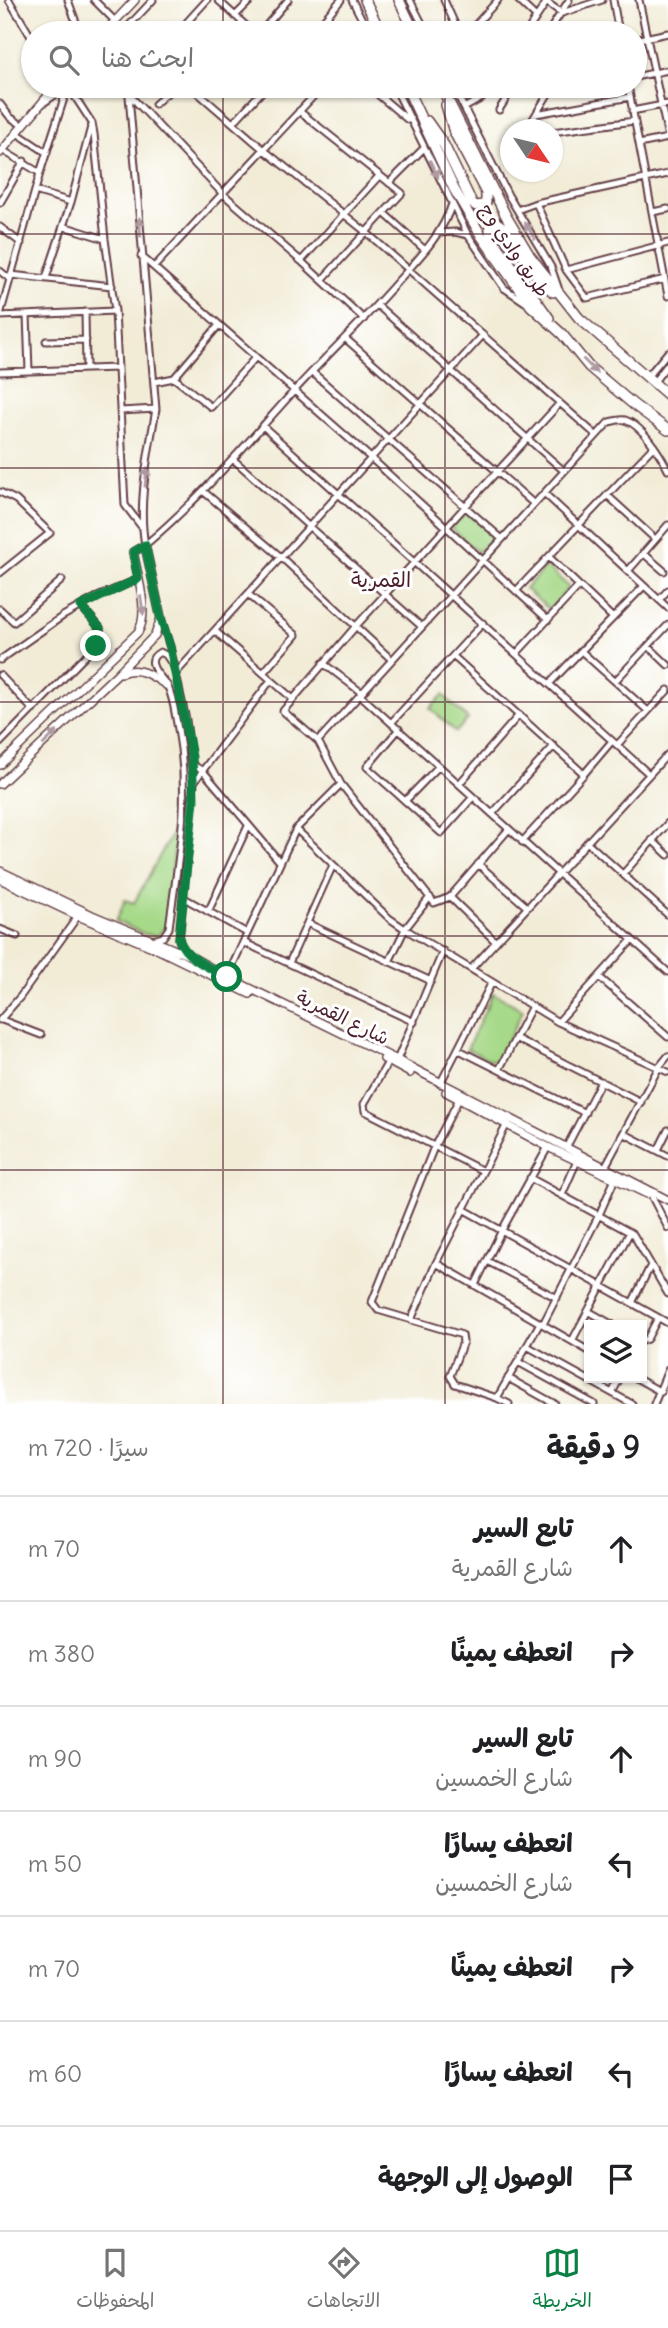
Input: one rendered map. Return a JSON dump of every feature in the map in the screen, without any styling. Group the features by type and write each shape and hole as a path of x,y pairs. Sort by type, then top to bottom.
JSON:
{"main road":[{"path":"365,0 375,21"},
{"path":"399,0 409,21"},
{"path":"412,99 444,145 472,203 476,206 483,205 487,198 486,193 454,132 444,98"},
{"name":"طريق وادي وج","path":"447,98 506,216 530,257 579,318 668,395"},
{"name":"طريق وادي وج","path":"412,99 482,237 531,306 562,334 589,367 668,430"},
{"path":"562,334 490,235 490,226 496,222 504,228 538,277 579,318"}],"street":[{"path":"9,0 22,21"},
{"path":"68,0 76,21"},
{"path":"94,0 116,20"},
{"path":"116,20 125,0"},
{"path":"116,20 135,0"},
{"path":"135,21 153,0"},
{"path":"188,21 207,0"},
{"path":"218,0 241,21"},
{"path":"235,16 251,0"},
{"path":"323,21 341,0"},
{"path":"352,0 363,21"},
{"path":"410,0 421,21"},
{"path":"444,0 454,21"},
{"path":"488,0 492,7"},
{"path":"479,21 498,0"},
{"path":"518,0 536,17"},
{"path":"556,21 569,0"},
{"path":"562,13 602,0"},
{"path":"613,0 616,21"},
{"path":"639,0 644,21"},
{"path":"268,21 285,1"},
{"path":"534,21 547,1 562,13"},
{"path":"639,144 668,138 665,105 647,37 668,33"},
{"path":"647,75 668,70"},
{"path":"40,173 23,161 1,152 45,98"},
{"path":"37,107 50,98"},
{"path":"64,98 0,315 115,311"},
{"path":"76,98 92,124 112,286 125,505 141,526"},
{"path":"129,98 156,409 141,526 176,673 194,782 179,939 182,948 190,956"},
{"path":"131,98 222,193 364,319"},
{"path":"155,104 162,98"},
{"path":"204,98 366,232 596,435"},
{"path":"233,123 256,98"},
{"path":"154,267 311,98"},
{"path":"382,98 410,121"},
{"path":"399,98 468,235 504,288 531,306"},
{"path":"459,98 517,211 551,267 559,293"},
{"path":"464,108 482,98"},
{"path":"499,110 506,98"},
{"path":"546,98 535,117 625,98"},
{"path":"630,98 668,296"},
{"path":"0,104 10,117 22,125"},
{"path":"632,111 665,105"},
{"path":"299,111 402,193 322,280"},
{"path":"563,131 634,121"},
{"path":"46,278 71,202 92,124"},
{"path":"17,133 47,153"},
{"path":"389,183 424,148"},
{"path":"0,203 23,161"},
{"path":"517,211 536,203 668,174"},
{"path":"301,261 380,176"},
{"path":"35,191 71,202"},
{"path":"536,203 566,270 587,298 665,279"},
{"path":"0,765 138,632 144,621 133,552 174,521 346,339 439,233 452,204"},
{"path":"652,212 668,209"},
{"path":"384,213 425,250"},
{"path":"63,226 105,239"},
{"path":"0,227 20,243"},
{"path":"439,233 468,235"},
{"path":"566,270 668,243"},
{"path":"141,256 372,459 548,620"},
{"path":"0,271 11,277 46,278 112,286"},
{"path":"377,305 565,471"},
{"path":"85,312 86,369"},
{"path":"27,314 29,371"},
{"path":"154,382 174,378 219,325"},
{"path":"176,673 484,335"},
{"path":"346,339 534,504"},
{"path":"46,341 86,340"},
{"path":"649,380 668,352"},
{"path":"174,378 211,407 255,358"},
{"path":"649,380 668,364"},
{"path":"0,372 117,368"},
{"path":"312,372 502,539"},
{"path":"509,829 450,897 434,903 341,784 318,741 283,711 385,593 561,404"},
{"path":"120,411 156,409"},
{"path":"318,741 609,422 622,419 633,424 654,446 668,470"},
{"path":"264,427 649,774"},
{"path":"516,591 654,446"},
{"path":"234,460 422,627"},
{"path":"203,491 282,558 392,660"},
{"path":"0,492 16,500 50,533 0,573"},
{"path":"544,493 668,608"},
{"path":"607,495 655,539"},
{"path":"628,570 668,525"},
{"path":"643,553 664,571"},
{"path":"549,557 613,618"},
{"path":"0,660 63,616 138,579"},
{"path":"0,609 14,622 62,580"},
{"path":"516,654 579,586"},
{"path":"549,684 644,586"},
{"path":"659,600 668,590"},
{"path":"249,595 296,635 263,673"},
{"path":"2,738 100,641 100,628 81,606"},
{"path":"0,784 149,642 161,618"},
{"path":"391,723 483,623"},
{"path":"615,681 668,625"},
{"path":"216,632 293,699"},
{"path":"648,646 668,665"},
{"path":"581,651 648,711"},
{"path":"150,940 163,937 169,928 184,815 185,787 172,696 153,665 155,654 160,652 166,655 176,673"},
{"path":"453,656 584,774"},
{"path":"323,663 361,694 668,972"},
{"path":"117,674 139,670 166,685"},
{"path":"0,675 33,710"},
{"path":"194,782 271,680"},
{"path":"522,842 584,774 668,690"},
{"path":"459,784 519,715"},
{"path":"399,729 366,767 441,833 473,797"},
{"path":"492,814 554,746"},
{"path":"471,969 668,754"},
{"path":"192,765 203,771 279,862"},
{"path":"405,802 439,766"},
{"path":"227,977 296,830 341,784"},
{"path":"622,874 668,823"},
{"path":"208,912 248,826"},
{"path":"296,830 389,918 405,929 558,1022 668,1072"},
{"path":"652,840 668,855"},
{"path":"587,842 668,915"},
{"path":"478,864 527,907"},
{"path":"289,963 333,865"},
{"name":"شارع القمرية","path":"0,871 55,898 190,956 605,1167 668,1203"},
{"path":"0,879 157,949 393,1061 458,1099 577,1161 668,1203"},
{"path":"389,962 405,929 430,897"},
{"path":"450,897 496,942"},
{"path":"184,898 247,933"},
{"path":"41,1035 1,1020 78,916"},
{"path":"307,923 431,981"},
{"path":"0,929 17,936"},
{"path":"558,1022 632,940"},
{"path":"243,942 414,1022"},
{"path":"443,951 414,1022 393,1061 364,1104 365,1111 482,1171"},
{"path":"599,977 668,1037"},
{"path":"440,1084 492,982"},
{"path":"499,1070 532,1006"},
{"path":"515,1038 641,1102"},
{"path":"459,1050 585,1113"},
{"path":"605,1167 659,1067 668,1056"},
{"path":"566,1148 601,1081"},
{"path":"458,1099 434,1147 372,1302 378,1310 462,1335 463,1342 450,1376 451,1380 509,1404"},
{"path":"411,1320 436,1263 507,1124"},
{"path":"658,1150 668,1130"},
{"path":"625,1134 668,1156"},
{"path":"475,1285 548,1146"},
{"path":"562,1195 577,1161"},
{"path":"530,1178 633,1234 668,1294"},
{"path":"497,1398 572,1269 615,1179"},
{"path":"652,1197 668,1228"},
{"path":"463,1209 668,1323"},
{"path":"572,1341 630,1232"},
{"path":"487,1261 556,1298"},
{"path":"436,1263 584,1348"},
{"path":"632,1303 651,1265"},
{"path":"587,1311 603,1320"},
{"path":"647,1339 658,1318"},
{"path":"527,1346 632,1404"},
{"path":"518,1362 594,1404"},
{"path":"654,1404 668,1370"},
{"path":"508,1378 555,1404"},
{"path":"612,1393 617,1383"},
{"path":"645,1383 661,1392"}],"green space":[{"path":"466,512 494,535 478,552 451,528"},
{"path":"546,566 569,587 550,610 525,589"},
{"path":"443,695 468,719 456,732 430,708"},
{"path":"176,826 167,927 156,936 144,934 116,921 125,900 134,903"},
{"path":"493,993 523,1010 497,1063 467,1049"}],"district":[{"name":"القمرية","path":"381,580"}],"route":[{"path":"96,646 100,641 100,628 81,606 138,579 133,552 145,545 170,647 192,757 194,800 179,939 182,948 190,956 227,977"}]}
